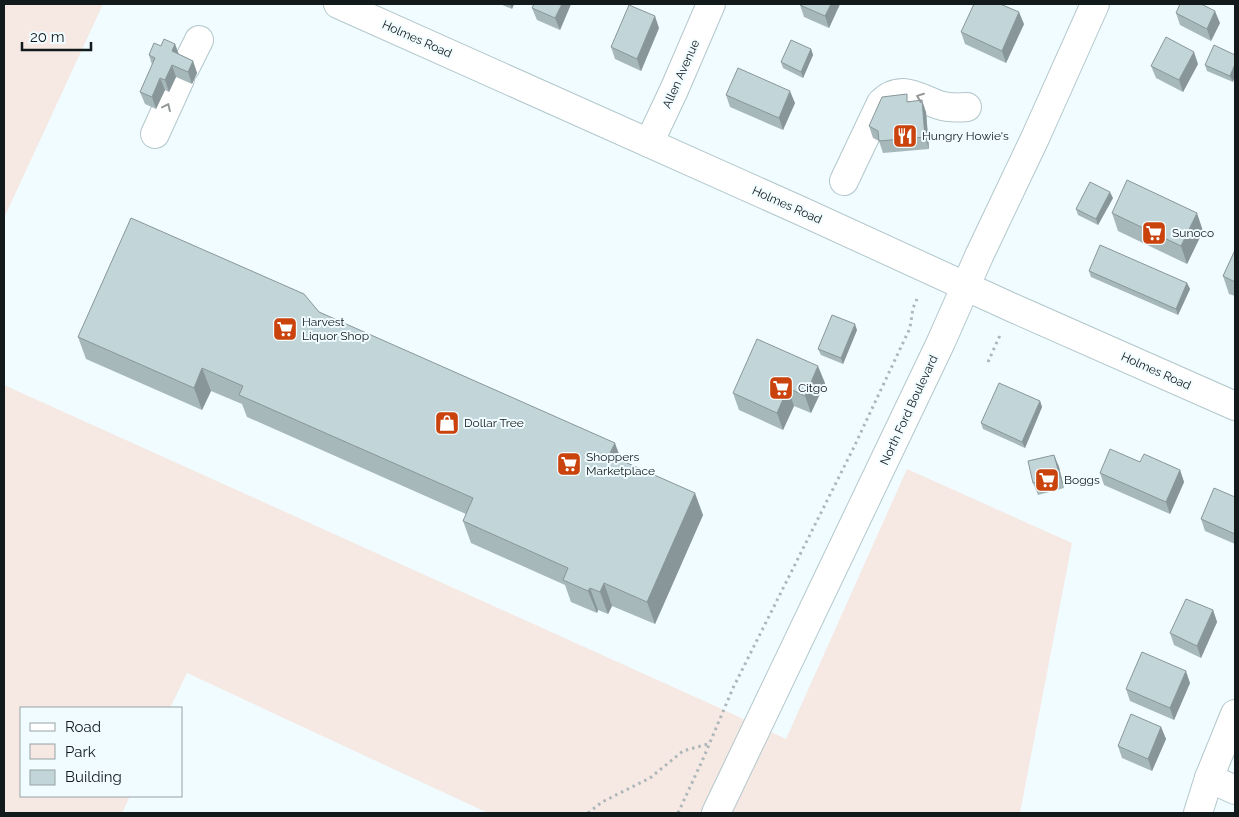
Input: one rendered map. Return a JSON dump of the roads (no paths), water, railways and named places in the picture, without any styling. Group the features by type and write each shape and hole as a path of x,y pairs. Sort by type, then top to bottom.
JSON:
{"main road":[{"name":"Holmes Road","path":"338,4 1235,406"},
{"name":"Allen Avenue","path":"649,143 712,4"},
{"name":"North Ford Boulevard","path":"716,813 883,466 1095,4"},
{"path":"155,134 199,40"},
{"path":"844,181 886,98 893,94 912,94 940,105 954,108 966,107"},
{"path":"1198,813 1209,778 1235,714"},
{"path":"1209,778 1235,790"}],"place":[{"name":"Hungry Howie's","path":"905,136"},
{"name":"Sunoco","path":"1154,233"},
{"name":"Harvest Liquor Shop","path":"285,329"},
{"name":"Citgo","path":"781,388"},
{"name":"Dollar Tree","path":"447,423"},
{"name":"Shoppers Marketplace","path":"569,464"},
{"name":"Boggs","path":"1047,480"}]}
